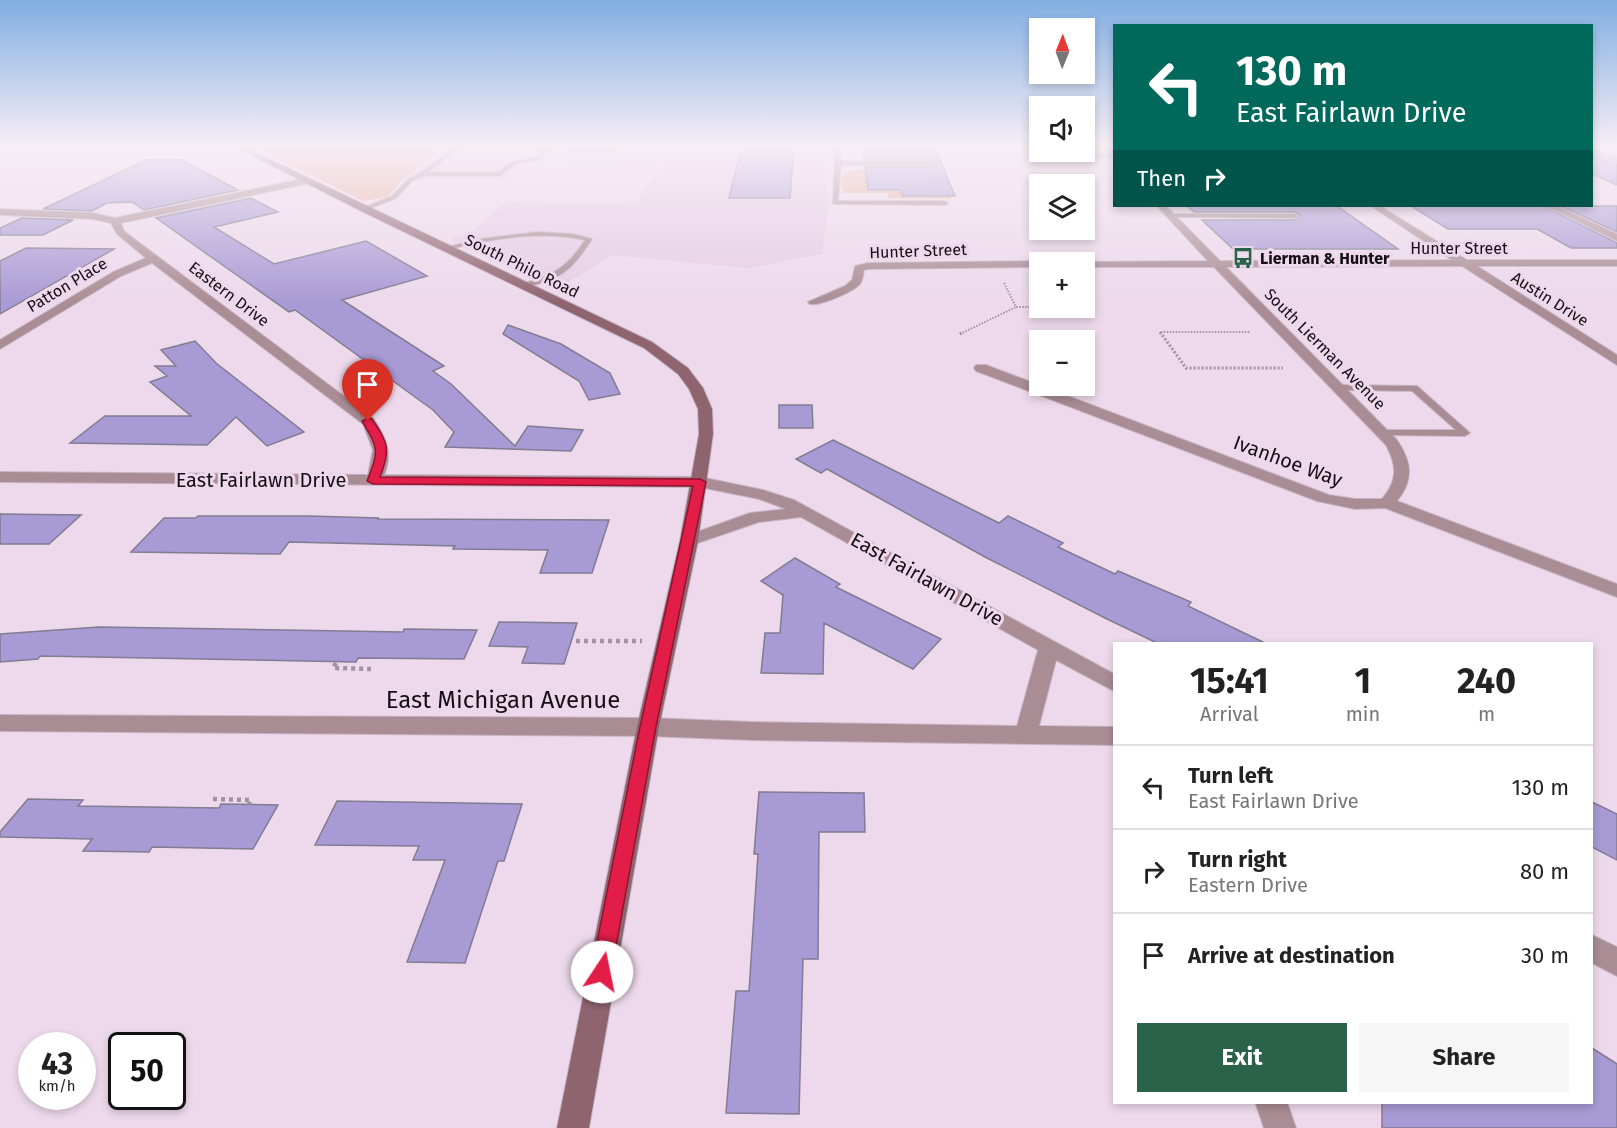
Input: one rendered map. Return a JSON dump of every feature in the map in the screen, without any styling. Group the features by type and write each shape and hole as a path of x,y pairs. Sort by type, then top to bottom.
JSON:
{"main road":[{"name":"South Philo Road","path":"343,199 648,345 666,356 683,371 696,388 705,409 706,434 700,482 648,727 573,1128"}],"street":[{"path":"0,212 93,216 116,221 223,199"},
{"name":"South Lierman Avenue","path":"1162,207 1384,433 1403,462 1404,474 1396,493 1387,503"},
{"name":"Austin Drive","path":"1377,207 1617,361"},
{"path":"1553,207 1617,238"},
{"path":"0,224 24,213"},
{"name":"Eastern Drive","path":"116,221 120,232 368,421 381,443 382,458 373,481"},
{"name":"Patton Place","path":"0,345 117,274 154,258"},
{"name":"Hunter Street","path":"1095,264 1617,263"},
{"name":"Hunter Street","path":"813,302 849,288 857,281 859,268 868,266 1029,264"},
{"name":"Ivanhoe Way","path":"981,368 1323,498 1339,503 1365,506 1387,503 1617,591"},
{"name":"East Fairlawn Drive","path":"0,477 700,482 763,495 788,503 1113,682"},
{"path":"689,541 756,517 805,512"},
{"path":"1026,734 1048,647"},
{"name":"East Michigan Avenue","path":"0,723 648,727 752,731 1113,736"},
{"path":"1593,949 1617,962"},
{"path":"1271,1104 1280,1128"}],"lane":[{"path":"364,209 389,199"},
{"path":"835,199 835,203 945,203"},
{"path":"1172,216 1295,216"},
{"path":"446,248 489,237 576,235 589,239 573,265 556,276 524,286"},
{"path":"1339,388 1414,388 1465,433 1384,433"}],"path":[{"path":"1003,282 1016,307"},
{"path":"960,334 1016,307 1029,307"},
{"path":"1250,332 1160,332 1186,368 1283,368"},
{"path":"576,641 667,641"},
{"path":"336,663 333,668 371,669"},
{"path":"213,799 251,800 249,804"}],"shaded area":[{"path":"638,199 827,199 828,210 822,254 748,268 612,255 557,289 449,238 471,233 506,202 635,203"}],"building":[{"path":"65,199 197,199 144,210 132,202 107,203 92,211 43,209"},
{"path":"252,199 278,212 214,227 274,264 366,241 427,276 342,300 444,366 433,371 451,384 515,446 528,426 583,430 571,451 445,447 454,432 433,410 295,310 289,312 156,218"},
{"path":"1617,206 1617,232 1563,207"},
{"path":"1188,207 1338,207 1398,249 1233,249 1202,220 1295,220 1300,215 1295,212 1194,212"},
{"path":"1413,207 1546,207 1617,243 1617,248 1571,248 1537,229 1448,229"},
{"path":"22,218 73,220 43,235 0,235 0,228"},
{"path":"26,248 114,249 0,314 0,261"},
{"path":"508,325 561,344 610,373 620,394 589,400 579,381 503,334"},
{"path":"195,341 216,363 304,432 267,446 236,417 207,445 70,443 105,416 191,416 150,382 167,376 155,366 176,366 161,350"},
{"path":"779,405 812,405 813,428 779,428"},
{"path":"833,440 999,523 1008,516 1063,543 1058,547 1115,574 1118,571 1191,602 1188,606 1263,642 1155,642 985,557 827,469 821,473 796,459"},
{"path":"0,514 81,515 49,544 0,544"},
{"path":"198,516 609,520 592,573 540,573 548,550 453,549 455,546 289,542 280,554 131,552 164,518 196,518"},
{"path":"795,558 840,584 836,587 941,639 913,669 824,623 823,674 761,673 765,633 780,633 783,595 761,581"},
{"path":"499,622 577,623 564,664 522,663 528,647 489,646"},
{"path":"99,627 403,632 404,629 477,630 464,659 358,658 356,662 40,656 38,659 0,662 0,634"},
{"path":"759,792 864,793 865,832 819,832 818,959 803,959 799,1114 726,1113 736,991 749,991 758,854 754,854"},
{"path":"28,799 83,800 78,806 219,808 221,804 278,805 253,849 152,847 149,852 83,851 92,839 0,837 0,832"},
{"path":"337,801 522,804 504,861 498,861 465,963 407,962 445,860 413,860 419,846 315,845"},
{"path":"1593,802 1617,814 1617,860 1593,848"},
{"path":"1593,1049 1617,1064 1617,1128 1382,1128 1382,1104 1593,1104"}],"place":[{"name":"Lierman & Hunter","path":"1243,258"}],"route":[{"path":"368,421 381,443 382,458 373,481 700,482 648,727 602,972"}]}
